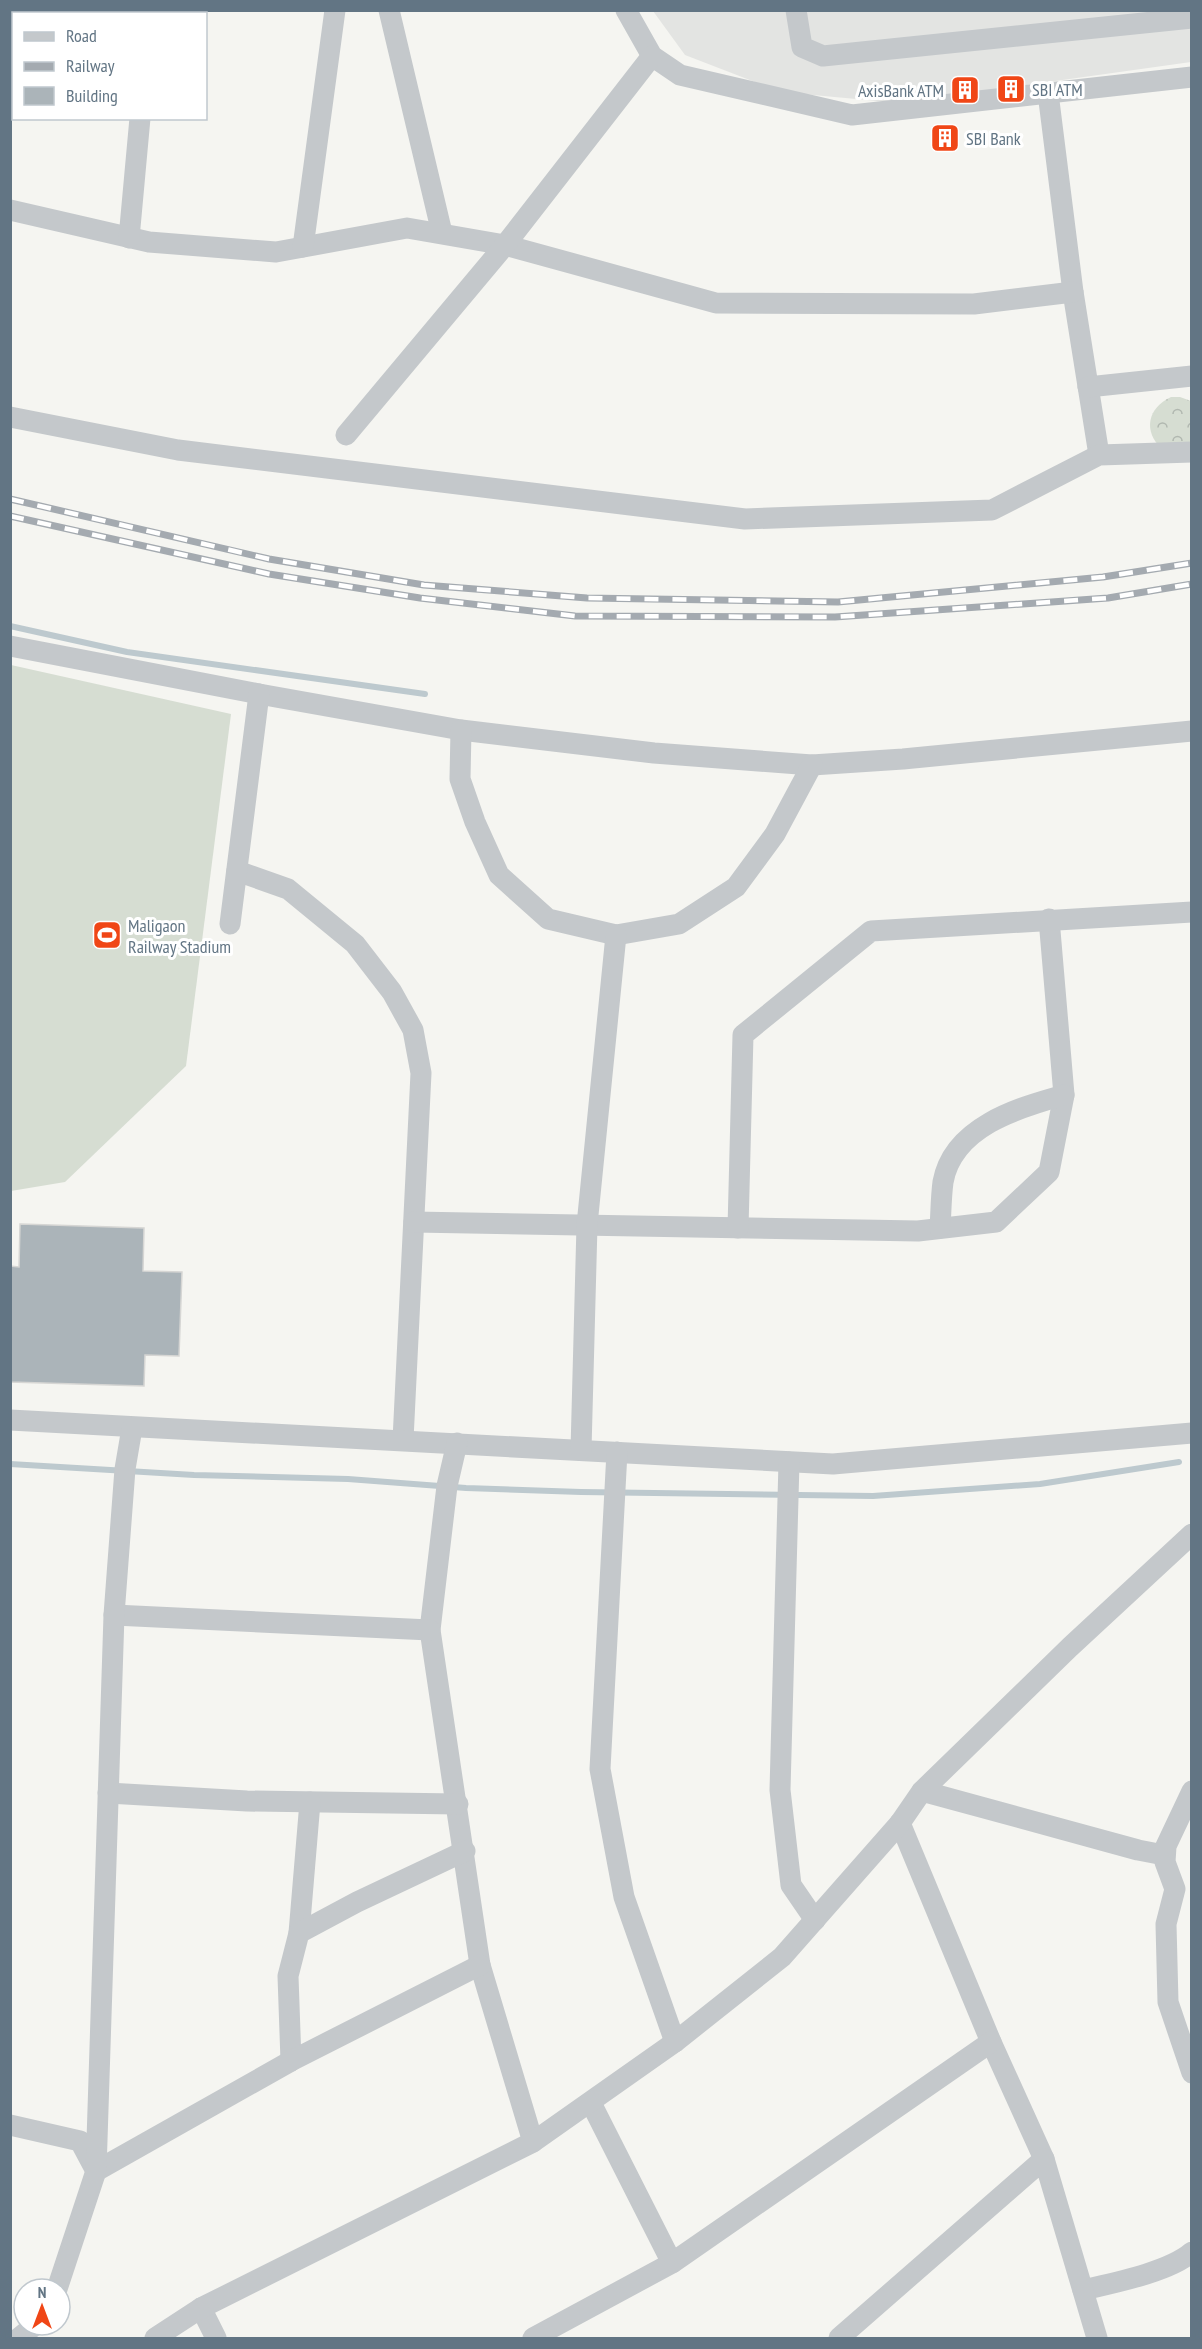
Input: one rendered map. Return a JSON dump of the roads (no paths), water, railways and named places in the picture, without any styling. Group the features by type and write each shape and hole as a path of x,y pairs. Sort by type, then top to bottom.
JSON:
{"street":[{"path":"303,247 335,10"},
{"path":"388,10 442,233"},
{"path":"626,10 652,56 680,75 852,115 1191,77"},
{"path":"796,10 802,46 822,56 1191,18"},
{"path":"346,435 505,245 652,56"},
{"path":"1048,93 1073,292 1099,455"},
{"path":"129,238 140,120"},
{"path":"10,210 149,242 276,252 407,228 505,245 716,303 974,304 1073,292"},
{"path":"1088,387 1191,376"},
{"path":"10,417 178,450 745,519 992,510 1099,455 1191,452"},
{"path":"10,646 461,730 654,753 812,765 903,759 1191,731"},
{"path":"230,924 259,694"},
{"path":"461,730 460,779 475,822 499,876 548,918 616,935 679,924 736,887 775,834 812,765"},
{"path":"237,871 288,889 355,944 392,992 413,1030 421,1073 403,1440"},
{"path":"738,1228 743,1035 872,932 1048,919 1191,912"},
{"path":"414,1222 918,1231 996,1222 1048,1172 1064,1095 1048,919"},
{"path":"581,1450 587,1225 616,935"},
{"path":"940,1228 943,1182 960,1145 985,1126 1010,1112 1064,1095"},
{"path":"10,1420 833,1464 1191,1433"},
{"path":"61,2277 96,2171 114,1615 125,1469 132,1428"},
{"path":"457,1443 447,1486 430,1630 458,1804 480,1965 533,2142"},
{"path":"617,1452 600,1769 624,1898 675,2042"},
{"path":"789,1462 786,1495 780,1790 791,1885 815,1920"},
{"path":"155,2338 201,2308 533,2142 675,2042 782,1957 900,1823 922,1791 1070,1647 1191,1534"},
{"path":"114,1615 430,1630"},
{"path":"922,1791 1138,1850 1164,1855"},
{"path":"1191,1791 1164,1855 1175,1889 1166,1924 1168,2002 1191,2073"},
{"path":"108,1792 247,1801 458,1804"},
{"path":"291,2061 288,1976 299,1933 310,1802"},
{"path":"900,1823 991,2042 1044,2159 1097,2338"},
{"path":"299,1933 357,1902 465,1851"},
{"path":"96,2171 291,2061 480,1965"},
{"path":"533,2338 672,2263 991,2042"},
{"path":"591,2103 672,2263"},
{"path":"10,2125 80,2141 96,2171"},
{"path":"847,2336 1044,2159"},
{"path":"1083,2290 1125,2280 1183,2260 1191,2252"},
{"path":"201,2308 216,2338"}],"waterway":[{"path":"10,626 127,652 425,694"},
{"path":"10,1464 194,1475 348,1479 466,1488 873,1496 1040,1484 1179,1462"}],"railway":[{"path":"10,499 269,559 424,585 587,598 838,602 1103,577 1192,563"},
{"path":"10,516 269,574 420,598 575,616 835,617 1108,598 1192,584"}],"place":[{"name":"SBI ATM","path":"1011,89"},
{"name":"AxisBank ATM","path":"965,90"},
{"name":"SBI Bank","path":"945,138"},
{"name":"Maligaon Railway Stadium","path":"107,935"}]}
